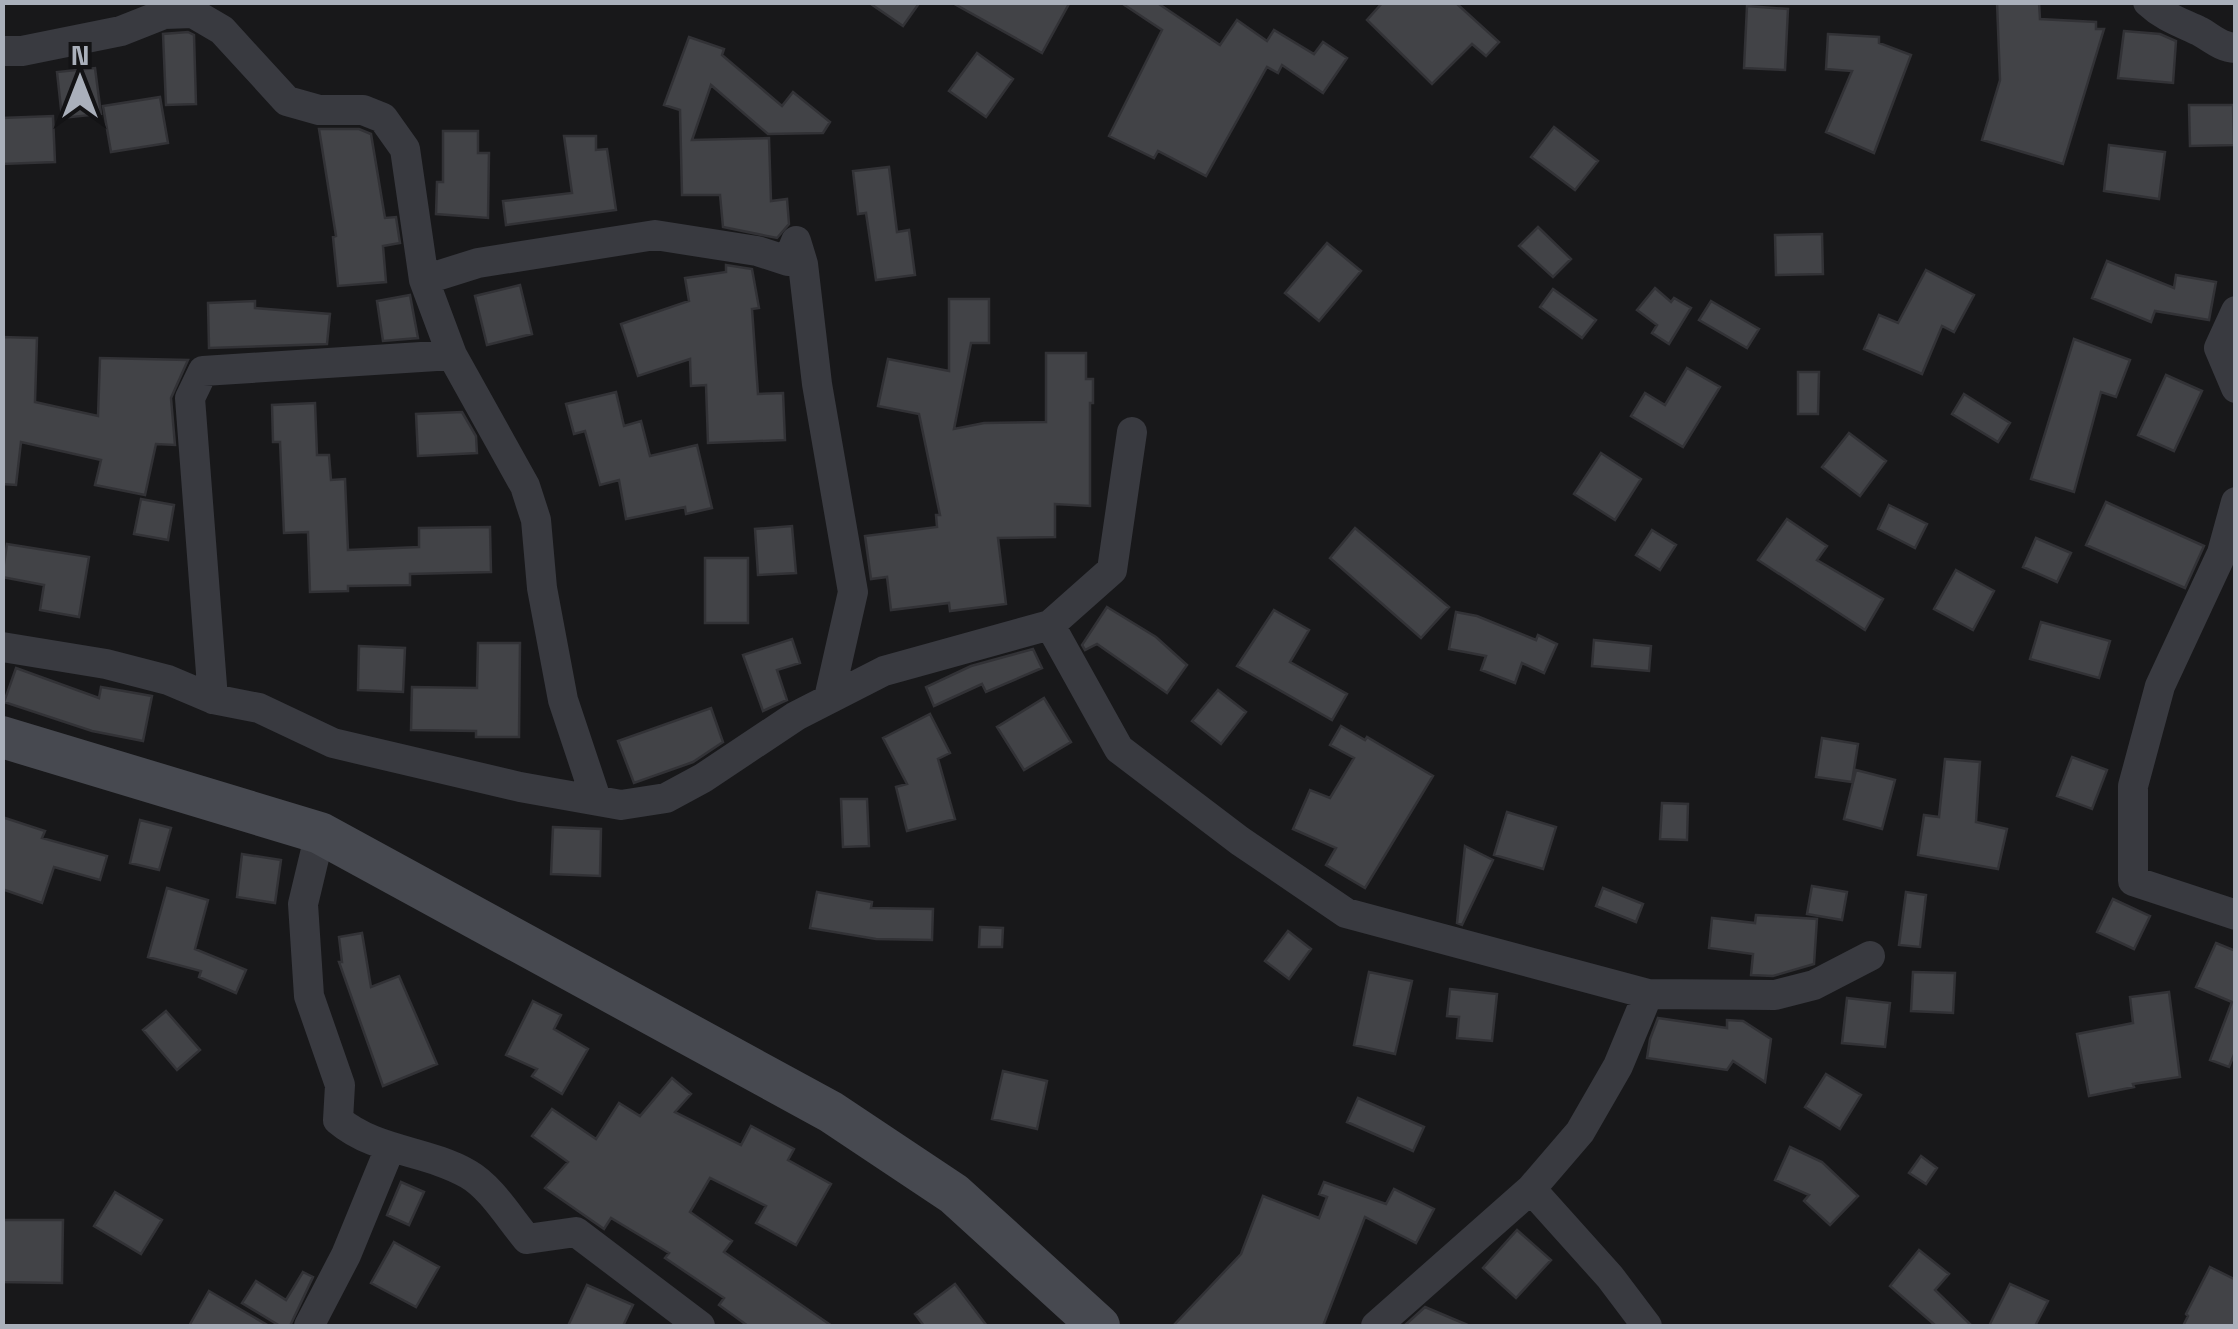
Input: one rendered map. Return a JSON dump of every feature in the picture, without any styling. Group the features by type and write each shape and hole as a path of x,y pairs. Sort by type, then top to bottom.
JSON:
{"street":[{"path":"2148,2 2170,20 2200,31 2223,47 2236,48"},
{"path":"2,51 22,52 121,31 164,14 193,14 222,30 287,100 318,110 363,110 383,118 405,149 424,280 452,356 526,486 536,520 542,588 563,700 596,799"},
{"path":"424,280 478,263 655,234 788,260 796,241 803,264 817,384 853,592 830,698"},
{"path":"2236,312 2218,348 2236,388"},
{"path":"213,699 190,398 203,371 452,356"},
{"path":"2,647 106,664 168,680 213,699 259,708 332,743 520,787 622,805 666,798 830,698 884,672 1050,625 1112,570 1132,432"},
{"path":"2236,502 2222,554 2160,686 2133,786 2132,839 2133,880 2236,916"},
{"path":"1050,625 1118,748 1240,841 1346,913 1648,994 1775,995 1814,985 1870,956"},
{"path":"2,737 320,833 831,1112 954,1194 1100,1326"},
{"path":"320,833 303,904 309,996 340,1085 338,1120 355,1135 437,1160 472,1176 527,1238 576,1232 700,1326"},
{"path":"1376,1326 1531,1189 1580,1132 1618,1066 1648,994"},
{"path":"308,1326 346,1256 390,1148"},
{"path":"1531,1189 1610,1277 1647,1326"}],"building":[{"path":"868,2 920,2 903,26"},
{"path":"951,2 1070,2 1042,53"},
{"path":"1120,2 1156,2 1220,45 1237,20 1267,41 1274,30 1314,54 1323,42 1347,58 1323,93 1282,65 1278,73 1267,67 1206,176 1158,151 1154,158 1109,136 1162,30"},
{"path":"1383,2 1455,2 1499,42 1486,56 1472,44 1432,84 1367,20"},
{"path":"1997,2 2039,2 2040,19 2096,22 2096,29 2104,29 2063,164 1982,140 2000,80"},
{"path":"1747,6 1788,9 1785,70 1744,68"},
{"path":"2124,31 2160,34 2176,41 2173,83 2118,78"},
{"path":"163,34 194,35 196,104 166,105"},
{"path":"1828,34 1879,37 1879,43 1911,55 1874,153 1826,132 1852,71 1826,69"},
{"path":"689,37 724,49 722,55 782,106 793,92 830,122 823,133 768,134 711,85 692,140 769,138 771,201 787,199 789,224 777,238 723,227 720,195 682,195 680,110 664,105"},
{"path":"977,53 1013,79 986,117 949,91"},
{"path":"95,68 101,114 62,118 57,72"},
{"path":"160,97 168,143 111,152 103,106"},
{"path":"2189,105 2233,105 2234,145 2190,146"},
{"path":"53,116 55,162 2,164 2,118"},
{"path":"1554,127 1598,161 1575,190 1531,157"},
{"path":"319,129 359,129 371,134 385,218 396,217 400,243 383,246 386,282 338,286 333,237 336,236"},
{"path":"443,131 478,131 478,153 489,153 488,218 436,214 437,182 443,182"},
{"path":"564,136 596,136 596,150 607,149 616,210 506,225 503,201 572,193"},
{"path":"2109,145 2165,152 2159,199 2104,191"},
{"path":"889,167 897,232 909,230 915,275 876,280 866,213 858,214 853,171"},
{"path":"1538,227 1571,259 1553,277 1519,246"},
{"path":"1822,234 1823,274 1776,275 1775,235"},
{"path":"1327,243 1361,271 1319,321 1285,293"},
{"path":"2107,261 2174,288 2176,275 2216,282 2209,320 2155,311 2151,322 2092,298"},
{"path":"726,265 752,269 759,308 752,309 758,394 783,393 785,440 708,443 706,385 691,386 690,359 638,376 621,324 689,301 685,278 726,272"},
{"path":"1926,270 1974,295 1954,332 1942,326 1922,374 1864,349 1879,315 1898,323"},
{"path":"520,285 532,334 487,345 475,296"},
{"path":"1655,288 1671,302 1674,298 1691,308 1669,344 1652,333 1657,325 1637,310"},
{"path":"1553,289 1596,320 1582,338 1540,307"},
{"path":"410,295 418,338 383,341 377,301"},
{"path":"949,299 989,299 989,343 971,343 954,429 984,423 1046,422 1046,353 1086,353 1086,379 1093,379 1090,506 1055,504 1055,537 998,538 1006,604 950,611 949,603 891,610 887,577 871,579 865,536 937,527 936,515 940,515 919,414 878,406 888,359 949,371"},
{"path":"255,301 255,308 330,314 327,344 209,348 208,303"},
{"path":"1711,301 1759,329 1747,348 1699,320"},
{"path":"2,337 37,338 35,402 98,416 100,358 188,360 171,398 175,445 156,444 145,495 95,485 101,460 21,442 16,485 2,484"},
{"path":"2074,339 2130,360 2116,397 2101,392 2074,492 2031,479"},
{"path":"1687,368 1720,387 1683,447 1631,416 1645,393 1665,405"},
{"path":"1798,372 1819,372 1818,414 1798,414"},
{"path":"2166,375 2202,391 2174,451 2138,435"},
{"path":"616,392 624,426 641,421 650,456 697,445 712,508 686,514 685,507 626,519 619,480 600,485 585,431 574,434 566,404"},
{"path":"1964,394 2010,423 1998,442 1952,414"},
{"path":"315,403 317,455 329,455 331,480 345,479 348,550 419,547 419,528 490,527 491,572 410,574 410,585 348,586 348,591 310,592 308,532 284,533 280,442 273,442 272,405"},
{"path":"462,412 476,436 477,453 418,456 416,414"},
{"path":"1849,433 1886,461 1860,496 1822,467"},
{"path":"1601,453 1641,479 1615,520 1574,494"},
{"path":"141,499 174,505 168,540 134,534"},
{"path":"2106,502 2204,546 2185,588 2086,545"},
{"path":"1889,505 1927,524 1915,548 1878,529"},
{"path":"1787,519 1827,546 1817,560 1883,599 1865,630 1758,560"},
{"path":"792,526 796,573 758,575 755,529"},
{"path":"1355,528 1449,607 1421,638 1330,558"},
{"path":"1652,530 1676,545 1660,570 1636,555"},
{"path":"2036,538 2071,553 2057,582 2023,567"},
{"path":"7,544 89,557 79,617 40,610 44,585 2,577"},
{"path":"705,558 748,558 748,623 705,623"},
{"path":"1956,570 1994,591 1973,630 1934,609"},
{"path":"1107,607 1156,637 1187,665 1167,693 1097,644 1085,650 1082,645"},
{"path":"1274,610 1309,630 1290,662 1347,694 1332,720 1237,666"},
{"path":"1456,612 1557,644 1544,673 1522,663 1515,683 1481,670 1486,656 1449,649"},
{"path":"2041,622 2110,641 2099,678 2030,659"},
{"path":"792,639 800,663 777,670 787,700 763,711 743,655"},
{"path":"1594,640 1651,646 1649,671 1592,666"},
{"path":"478,643 520,643 519,737 476,737 476,731 411,730 412,687 477,688"},
{"path":"359,646 405,648 403,692 358,690"},
{"path":"1033,649 1042,668 986,692 982,684 934,706 926,687 971,666"},
{"path":"16,668 99,698 101,687 152,696 143,741 92,731 4,702"},
{"path":"1218,690 1246,712 1221,744 1192,721"},
{"path":"1044,698 1071,742 1024,770 997,727"},
{"path":"711,708 723,742 693,762 634,783 618,741"},
{"path":"930,714 950,753 938,759 955,819 907,831 896,787 907,784 883,738"},
{"path":"1341,726 1433,776 1365,888 1326,865 1336,848 1293,829 1310,790 1330,798 1354,758 1330,745"},
{"path":"1822,738 1858,744 1852,782 1816,777"},
{"path":"2072,757 2107,770 2092,809 2057,796"},
{"path":"1945,759 1980,762 1976,822 2007,829 1998,869 1918,855 1924,815 1939,817"},
{"path":"1856,770 1895,780 1882,829 1844,819"},
{"path":"841,799 867,799 869,846 843,847"},
{"path":"1662,803 1688,804 1687,840 1660,839"},
{"path":"1507,812 1556,827 1543,869 1494,855"},
{"path":"2,817 45,831 42,838 107,856 100,880 54,867 42,903 2,889"},
{"path":"140,820 171,828 159,870 130,863"},
{"path":"553,827 601,829 600,876 551,874"},
{"path":"1465,846 1493,860 1462,925 1457,923"},
{"path":"242,854 281,860 275,903 237,897"},
{"path":"1812,886 1847,892 1842,920 1807,914"},
{"path":"167,888 208,900 195,949 246,970 236,993 199,977 201,971 148,957"},
{"path":"1603,888 1643,904 1636,922 1596,906"},
{"path":"817,892 872,902 871,908 933,909 932,940 876,939 810,928"},
{"path":"1906,892 1926,895 1920,947 1899,945"},
{"path":"2113,899 2150,916 2134,949 2097,932"},
{"path":"1756,915 1817,919 1814,964 1773,976 1751,975 1753,954 1709,948 1712,918 1755,923"},
{"path":"980,927 1003,928 1002,947 979,947"},
{"path":"1288,931 1311,949 1289,979 1265,961"},
{"path":"362,933 371,987 399,976 437,1064 383,1086 339,962 339,937"},
{"path":"2216,943 2236,951 2236,1050 2229,1067 2210,1060 2232,1002 2196,987"},
{"path":"1369,972 1412,981 1395,1054 1354,1045"},
{"path":"1913,972 1955,973 1953,1013 1911,1011"},
{"path":"1450,989 1497,994 1492,1041 1457,1038 1459,1017 1447,1016"},
{"path":"2169,992 2180,1077 2089,1096 2077,1034 2133,1023 2130,997"},
{"path":"1847,998 1890,1003 1885,1047 1842,1043"},
{"path":"533,1001 561,1015 554,1029 588,1049 562,1094 532,1076 537,1069 506,1055"},
{"path":"166,1011 200,1050 177,1070 143,1030"},
{"path":"1658,1018 1727,1028 1727,1020 1743,1021 1771,1039 1765,1082 1733,1061 1727,1070 1647,1058"},
{"path":"1003,1071 1047,1081 1037,1129 992,1119"},
{"path":"1826,1074 1861,1095 1840,1129 1805,1107"},
{"path":"672,1078 691,1094 675,1112 741,1145 751,1126 794,1149 788,1160 831,1184 796,1245 756,1223 766,1206 710,1178 690,1212 732,1241 724,1252 832,1326 748,1326 719,1305 724,1298 665,1258 669,1253 611,1218 604,1229 545,1188 568,1162 532,1136 552,1109 596,1139 619,1103 640,1116"},
{"path":"1358,1098 1424,1127 1413,1151 1347,1122"},
{"path":"1790,1147 1822,1162 1858,1196 1830,1225 1804,1201 1809,1195 1775,1180"},
{"path":"1921,1156 1937,1168 1926,1184 1909,1173"},
{"path":"401,1182 424,1192 409,1225 387,1215"},
{"path":"1324,1182 1386,1204 1394,1189 1434,1209 1416,1243 1365,1217 1323,1326 1173,1326 1241,1254 1263,1196 1319,1218 1327,1197 1319,1194"},
{"path":"115,1192 162,1220 141,1254 94,1226"},
{"path":"2,1220 63,1220 62,1283 2,1282"},
{"path":"1517,1230 1551,1260 1516,1298 1483,1268"},
{"path":"394,1242 439,1267 416,1307 371,1283"},
{"path":"1919,1250 1949,1274 1935,1290 1972,1326 1936,1326 1890,1286"},
{"path":"2210,1267 2236,1280 2236,1326 2183,1326 2186,1314"},
{"path":"303,1272 313,1277 290,1326 280,1326 242,1303 256,1281 286,1300"},
{"path":"955,1284 987,1326 924,1326 915,1314"},
{"path":"2010,1284 2048,1301 2035,1326 1989,1326"},
{"path":"587,1285 633,1305 623,1326 568,1326"},
{"path":"209,1291 269,1326 189,1326"},
{"path":"1425,1307 1470,1326 1404,1326"}]}
